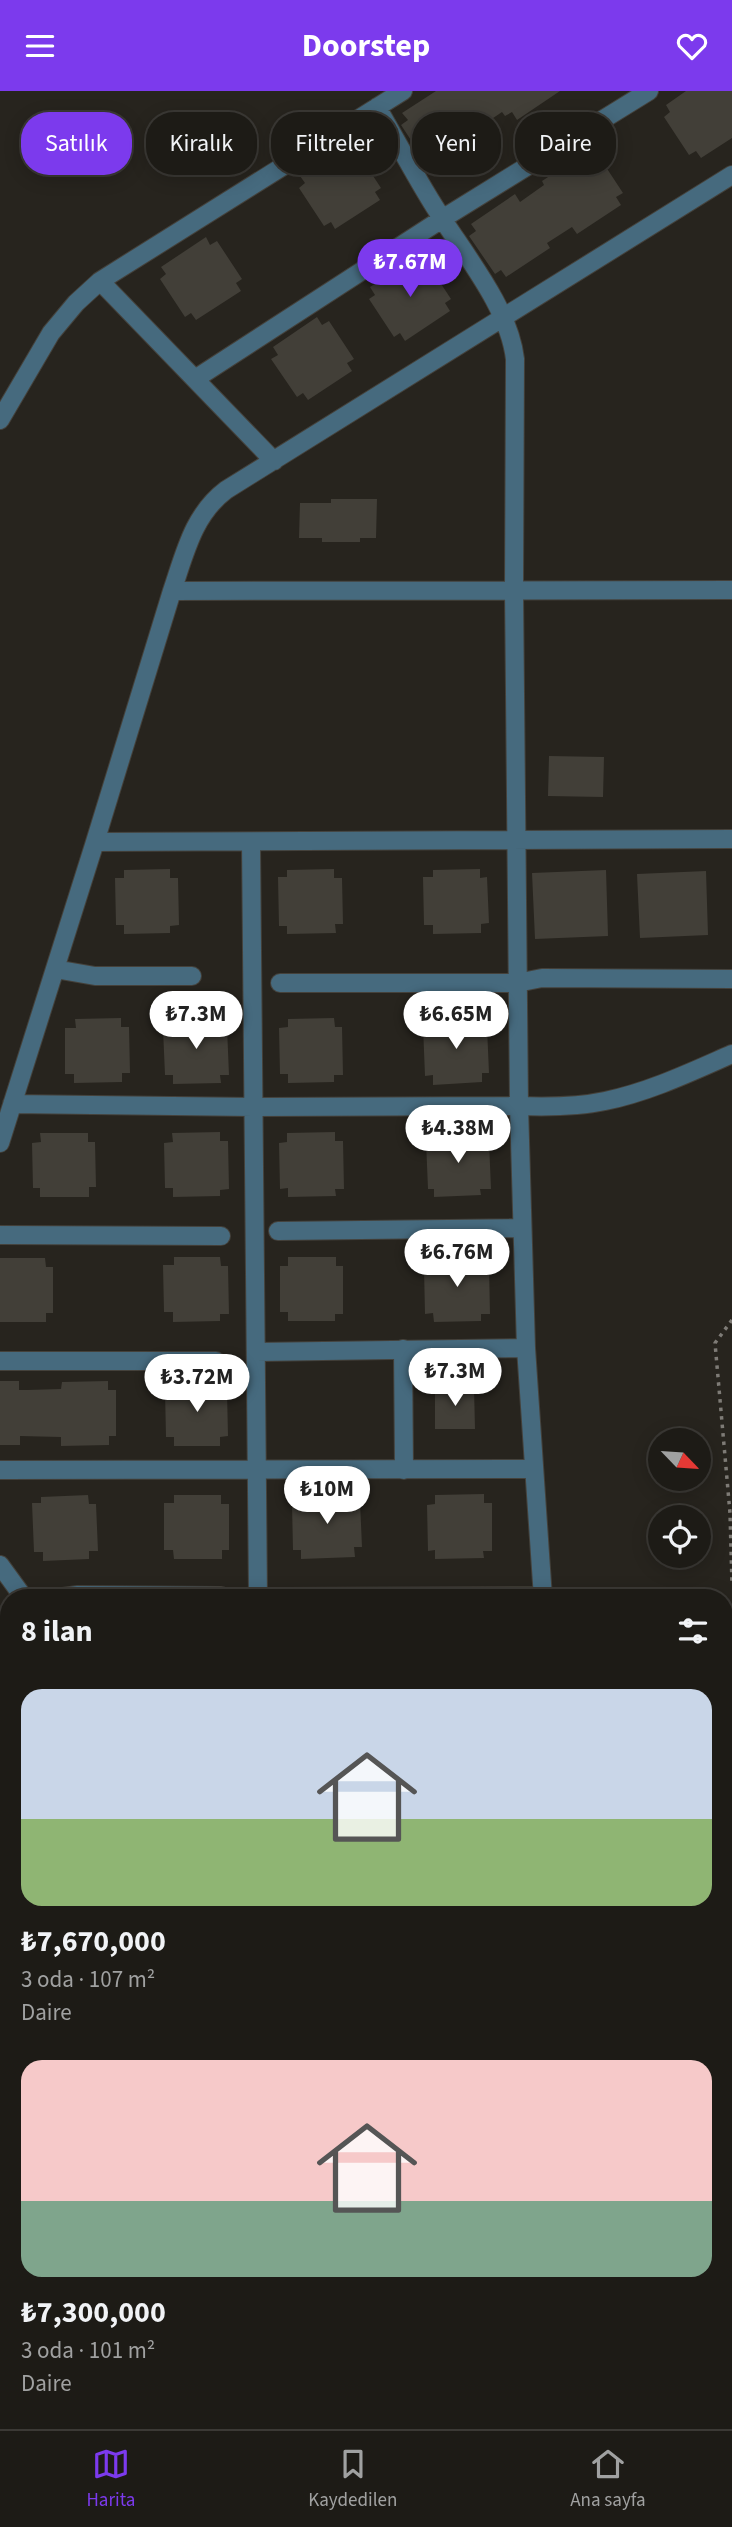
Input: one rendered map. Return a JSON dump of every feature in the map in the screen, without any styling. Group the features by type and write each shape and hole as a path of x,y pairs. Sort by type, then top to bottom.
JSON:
{"street":[{"path":"0,420 51,333 76,303 100,281 403,91"},
{"path":"195,379 442,219 649,91"},
{"path":"377,107 442,219 505,317 516,359 514,590 519,1106 526,1348 542,1589"},
{"path":"0,1143 172,591 195,525 203,512 226,490 732,175"},
{"path":"100,281 274,461"},
{"path":"172,591 732,590"},
{"path":"95,842 732,839"},
{"path":"251,842 258,1589"},
{"path":"55,969 95,977 192,976"},
{"path":"280,983 517,983 542,978 732,979"},
{"path":"12,1104 551,1107 604,1102 642,1091 732,1054"},
{"path":"278,1231 522,1228"},
{"path":"0,1235 221,1236"},
{"path":"256,1352 526,1348"},
{"path":"403,1349 404,1469"},
{"path":"0,1361 216,1361"},
{"path":"0,1470 533,1469"},
{"path":"0,1565 17,1589"}],"path":[{"path":"732,1319 715,1343 730,1513 732,1584"}],"building":[{"path":"436,91 560,91 529,112 515,112 515,117 512,112 505,116 502,112 412,112 412,142 401,125 408,120 402,113"},
{"path":"686,91 732,91 732,138 701,158 696,151 689,155 664,117 670,112 666,105"},
{"path":"372,175 381,188 375,192 380,200 335,229 331,222 324,226 299,188 305,183 300,176"},
{"path":"551,175 611,175 623,193 616,197 621,205 577,234 572,227 547,243 550,248 506,277 501,270 495,274 469,236 476,231 471,224 515,194 520,202 544,185 542,181"},
{"path":"206,237 210,245 217,241 242,279 236,283 241,291 196,320 191,313 185,317 160,279 166,274 161,267"},
{"path":"415,258 419,265 426,261 451,299 445,303 450,311 405,341 400,333 394,337 369,299 375,295 370,287"},
{"path":"317,317 322,325 329,321 354,359 347,363 352,371 308,400 303,393 297,397 271,359 278,355 273,347"},
{"path":"331,499 377,499 376,538 360,538 360,542 322,542 322,538 299,538 300,503 331,503"},
{"path":"549,756 604,757 603,797 548,796"},
{"path":"170,869 170,878 178,878 179,925 170,926 170,933 124,934 124,925 116,925 115,878 124,878 124,870"},
{"path":"334,869 334,878 342,878 343,924 335,924 336,933 287,934 287,926 279,926 278,877 287,877 287,870"},
{"path":"480,869 480,878 487,877 489,923 481,924 481,933 433,934 433,925 424,925 423,877 433,877 433,870"},
{"path":"606,870 608,936 535,939 532,873"},
{"path":"706,871 708,935 640,938 637,874"},
{"path":"121,1018 121,1027 129,1027 130,1073 122,1073 122,1082 74,1083 74,1074 65,1074 65,1028 76,1028 75,1019"},
{"path":"220,1018 220,1027 227,1027 229,1075 220,1075 221,1083 173,1084 173,1075 165,1075 163,1029 173,1029 173,1020"},
{"path":"334,1018 335,1027 342,1027 343,1075 334,1075 334,1082 288,1083 288,1074 280,1074 279,1028 288,1027 288,1019"},
{"path":"480,1018 480,1027 487,1027 489,1073 482,1073 482,1082 433,1085 433,1075 425,1076 423,1026 433,1025 433,1020"},
{"path":"220,1132 220,1141 228,1141 229,1189 220,1190 220,1196 173,1197 173,1188 165,1188 164,1143 173,1142 172,1133"},
{"path":"335,1132 335,1141 343,1141 344,1189 335,1189 336,1196 288,1197 288,1188 280,1189 279,1143 287,1142 287,1133"},
{"path":"481,1132 481,1141 489,1141 491,1189 480,1189 481,1195 434,1197 434,1189 428,1189 426,1141 434,1140 434,1134"},
{"path":"40,1133 88,1133 88,1142 95,1142 96,1187 89,1187 89,1197 40,1197 40,1188 33,1188 32,1143 41,1142"},
{"path":"481,1256 481,1266 489,1265 490,1314 481,1314 481,1321 434,1322 433,1313 425,1314 424,1268 430,1267 430,1258"},
{"path":"174,1257 220,1257 221,1266 228,1266 229,1314 220,1314 220,1321 173,1322 173,1312 164,1312 163,1265 174,1265"},
{"path":"288,1257 336,1257 336,1266 343,1266 343,1314 335,1314 335,1321 288,1321 288,1312 280,1312 280,1266 288,1266"},
{"path":"0,1258 45,1258 46,1267 53,1267 53,1313 46,1313 46,1322 0,1322"},
{"path":"0,1381 19,1381 19,1390 27,1390 61,1389 62,1382 108,1381 108,1390 116,1390 116,1436 109,1436 109,1445 61,1446 61,1437 20,1436 20,1445 0,1445"},
{"path":"175,1382 220,1382 220,1391 227,1391 228,1436 220,1437 220,1446 174,1446 174,1437 166,1437 165,1391 175,1391"},
{"path":"435,1387 474,1387 475,1429 435,1429"},
{"path":"352,1493 352,1502 360,1501 362,1547 354,1547 355,1557 301,1559 301,1550 293,1550 292,1504 299,1504 299,1495"},
{"path":"484,1494 484,1503 492,1503 492,1551 483,1551 484,1558 435,1559 435,1550 428,1551 427,1505 435,1504 435,1495"},
{"path":"88,1495 89,1504 96,1504 98,1551 89,1551 89,1559 43,1561 43,1552 34,1552 32,1503 41,1503 41,1497"},
{"path":"174,1495 221,1495 221,1504 229,1504 229,1550 222,1550 222,1559 174,1559 173,1550 164,1550 164,1503 174,1503"}]}
